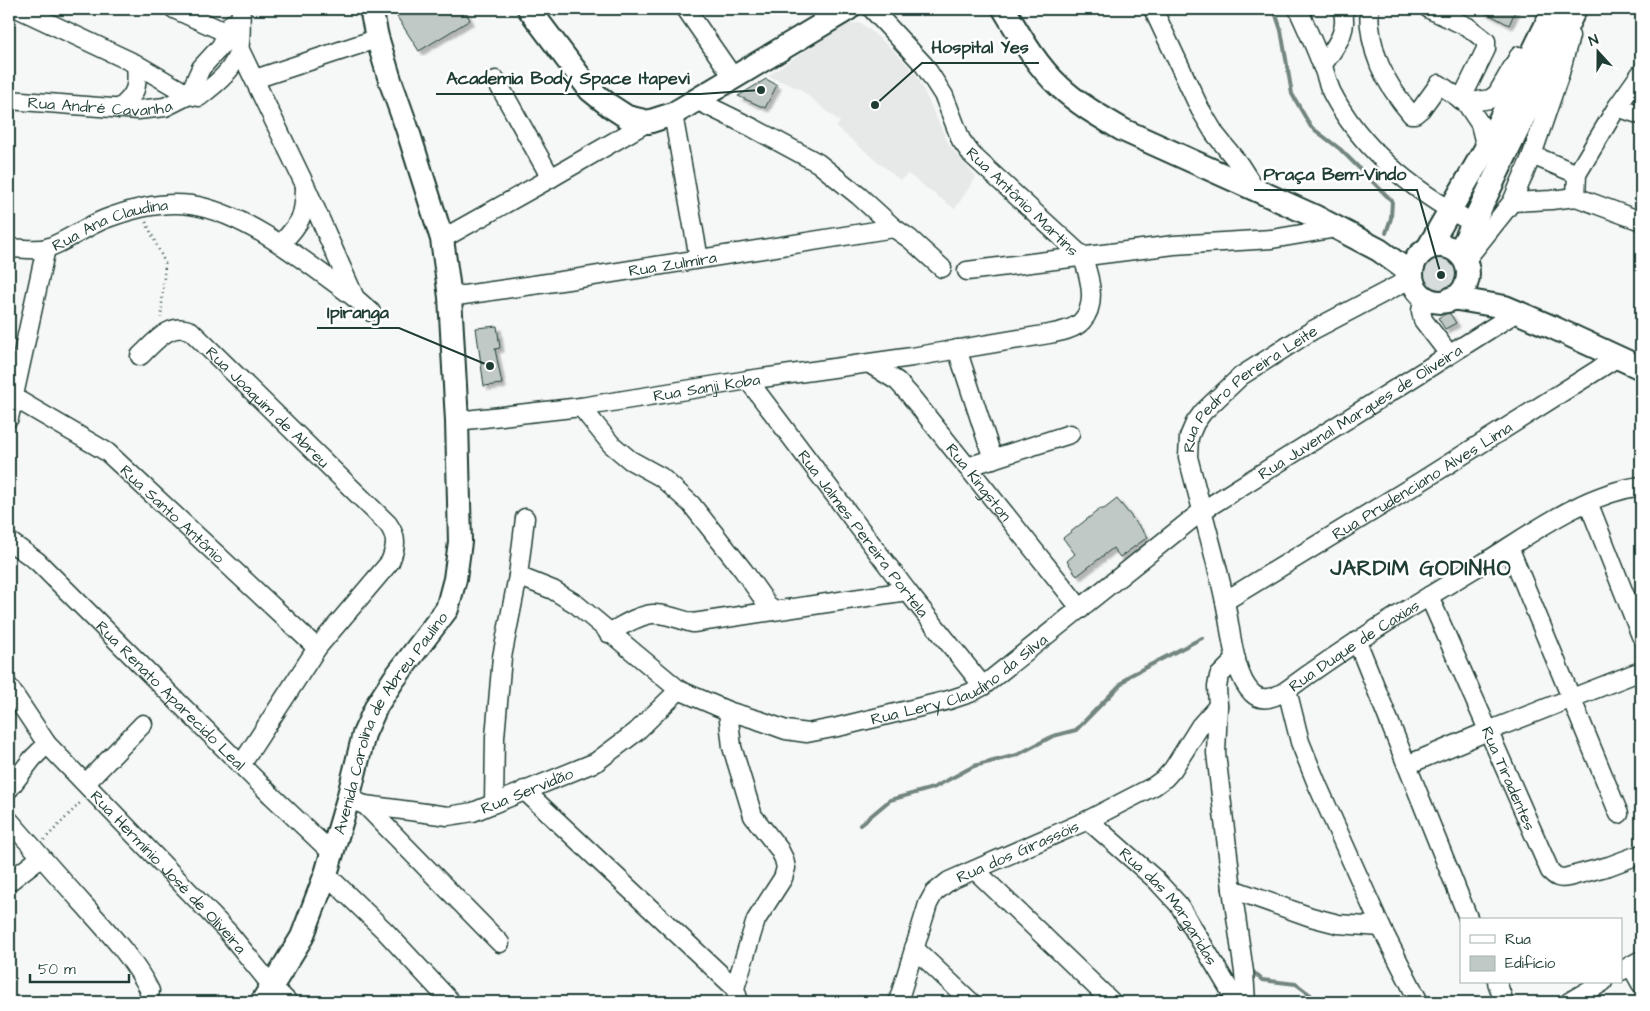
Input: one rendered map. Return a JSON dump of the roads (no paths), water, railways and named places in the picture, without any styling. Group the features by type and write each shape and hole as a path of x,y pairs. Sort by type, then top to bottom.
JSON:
{"main road":[{"name":"Avenida Carolina de Abreu Paulino","path":"356,9 367,42 390,80"},
{"name":"Avenida Carolina de Abreu Paulino","path":"267,994 302,937 326,874 331,852 356,802 364,734 377,705 394,679 447,609 455,579 460,542 457,421 450,297 442,239 408,128 390,80 371,9"},
{"path":"529,9 590,90 626,117 648,122 673,114 696,100 733,77 822,15 848,9"},
{"path":"1004,9 1024,44 1059,86 1078,102 1123,130 1255,189 1379,250 1438,301 1452,298 1459,294 1473,223 1576,9"},
{"path":"1416,283 1416,259 1425,250 1451,211 1486,148 1554,9"},
{"path":"1379,250 1425,250 1441,246 1448,247 1511,309"},
{"path":"1452,298 1511,309 1641,368"}],"street":[{"path":"19,9 136,64 189,95"},
{"path":"174,9 227,33"},
{"name":"Rua André Cavanha","path":"189,95 201,68 221,46 239,9"},
{"name":"Rua André Cavanha","path":"9,100 138,110 165,107 189,95 199,97 217,83 234,63 239,48 239,9"},
{"path":"686,9 733,77"},
{"name":"Rua Antônio Martins","path":"872,9 924,65 944,96 960,140 972,155 1082,256 1089,276 1091,288 1088,312 1082,322 1068,329 1049,334 957,350"},
{"path":"1153,9 1200,109 1215,134 1239,164 1255,189"},
{"path":"1298,9 1332,93 1360,136 1395,170 1424,193 1473,223"},
{"path":"1322,66 1343,34 1344,16 1342,9"},
{"path":"1370,9 1374,53 1392,90 1411,114 1415,114 1421,109 1439,84 1464,101 1480,124 1486,148"},
{"path":"1429,9 1468,27 1486,41 1486,49 1464,101"},
{"path":"1464,264 1512,202 1532,155 1560,73 1576,9"},
{"path":"1464,101 1490,98 1497,94 1524,46 1543,30"},
{"name":"Rua Ana Claudina","path":"227,33 239,48 255,79 355,298"},
{"path":"255,79 367,42"},
{"path":"119,109 130,100 136,89 136,64"},
{"path":"1576,197 1577,174 1617,107 1641,73"},
{"path":"496,80 551,178"},
{"path":"696,100 818,163 860,196 894,228 910,239 942,268"},
{"path":"1617,107 1641,114"},
{"path":"673,114 699,259"},
{"path":"442,239 648,122"},
{"path":"1532,155 1577,174"},
{"name":"Rua Ana Claudina","path":"281,244 301,219 304,208 305,185"},
{"path":"1512,202 1576,197 1641,221"},
{"name":"Rua Ana Claudina","path":"9,418 46,248 105,219 139,209 164,204 189,204 208,208 236,220 281,244 355,298 371,312"},
{"name":"Rua Zulmira","path":"450,297 894,228"},
{"path":"967,271 1174,245 1272,239 1337,228"},
{"path":"9,248 46,248"},
{"path":"1416,283 1423,320 1449,354"},
{"name":"Rua Pedro Pereira Leite","path":"1286,690 1272,698 1256,697 1250,692 1245,683 1236,659 1225,601 1188,456 1190,436 1195,423 1204,412 1241,376 1313,330 1416,283"},
{"name":"Rua Juvenal Marques de Oliveira","path":"1202,511 1449,354 1511,309"},
{"name":"Rua Joaquim de Abreu","path":"140,356 160,336 176,328 184,328 191,331 388,524 394,533 396,546 390,562 317,648"},
{"path":"957,350 993,459"},
{"name":"Rua Sanji Koba","path":"457,421 581,407 748,380 957,350"},
{"name":"Rua Prudenciano Alves Lima","path":"1225,601 1420,482 1618,357"},
{"name":"Rua Kingston","path":"870,364 897,381 1081,609"},
{"name":"Rua Jalmes Pereira Portela","path":"748,380 907,591 983,686"},
{"name":"Rua Santo Antônio","path":"14,397 107,452 317,648"},
{"path":"581,407 611,444 630,460 660,477 691,504 772,611"},
{"path":"967,467 1070,434"},
{"name":"Rua Duque de Caxias","path":"1419,1002 1381,927 1303,750 1286,690 1357,641 1564,514 1605,494 1641,486"},
{"path":"1588,502 1641,636"},
{"name":"Rua Lery Claudino da Silva","path":"518,576 553,590 576,604 608,633 678,690 728,711 786,730 807,733 949,700 970,693 983,686 1202,511"},
{"path":"494,803 496,737 502,657 518,576 526,518"},
{"name":"Rua Renato Aparecido Leal","path":"9,541 37,561 331,852"},
{"path":"1509,548 1619,814"},
{"path":"608,633 631,620 653,614 693,623 907,591"},
{"name":"Rua Tiradentes","path":"1429,596 1550,871 1555,876 1568,878 1641,854"},
{"path":"1357,641 1468,918"},
{"path":"241,765 317,648"},
{"path":"1236,659 1219,676 1217,688 1216,753 1244,972 1246,1002"},
{"path":"1407,765 1641,671"},
{"path":"9,687 47,744 32,759 9,789"},
{"name":"Rua Servidão","path":"356,802 448,816 473,812 596,762 636,732 678,690"},
{"name":"Rua dos Girassóis","path":"898,1002 928,904 934,893 949,881 1088,820 1154,786 1173,769 1200,726 1218,706"},
{"path":"524,790 737,995 756,920 783,878 786,868 779,849 753,816 732,747 728,711"},
{"path":"89,787 143,724"},
{"name":"Rua Hermínio José de Oliveira","path":"47,744 228,932 267,994 288,1002"},
{"path":"356,802 500,943"},
{"path":"9,820 107,930 133,964 150,991 147,1002"},
{"name":"Rua das Margaridas","path":"1088,820 1155,879 1179,905 1237,1002"},
{"path":"9,882 38,853"},
{"path":"975,870 1112,1002"},
{"path":"326,874 386,931 451,1002"},
{"path":"1232,889 1311,918 1338,924 1381,927"},
{"path":"914,948 971,1002"},
{"path":"1631,966 1641,984"},
{"path":"1498,984 1504,1002"},
{"path":"1569,1002 1600,984"}],"waterway":[{"path":"1274,9 1281,30 1292,94 1311,127 1340,149 1392,201 1391,218 1386,233"},
{"path":"860,825 890,800 933,788 974,766 1017,755 1053,736 1076,730 1129,676 1202,638"},
{"path":"1249,968 1262,980 1296,984 1320,1002"}],"place":[{"name":"Academia Body Space Itapevi","path":"761,90"},
{"name":"Hospital Yes","path":"875,105"},
{"name":"Praça Bem-Vindo","path":"1441,275"},
{"name":"Ipiranga","path":"490,366"}],"district":[{"name":"JARDIM GODINHO","path":"1421,568"}]}
